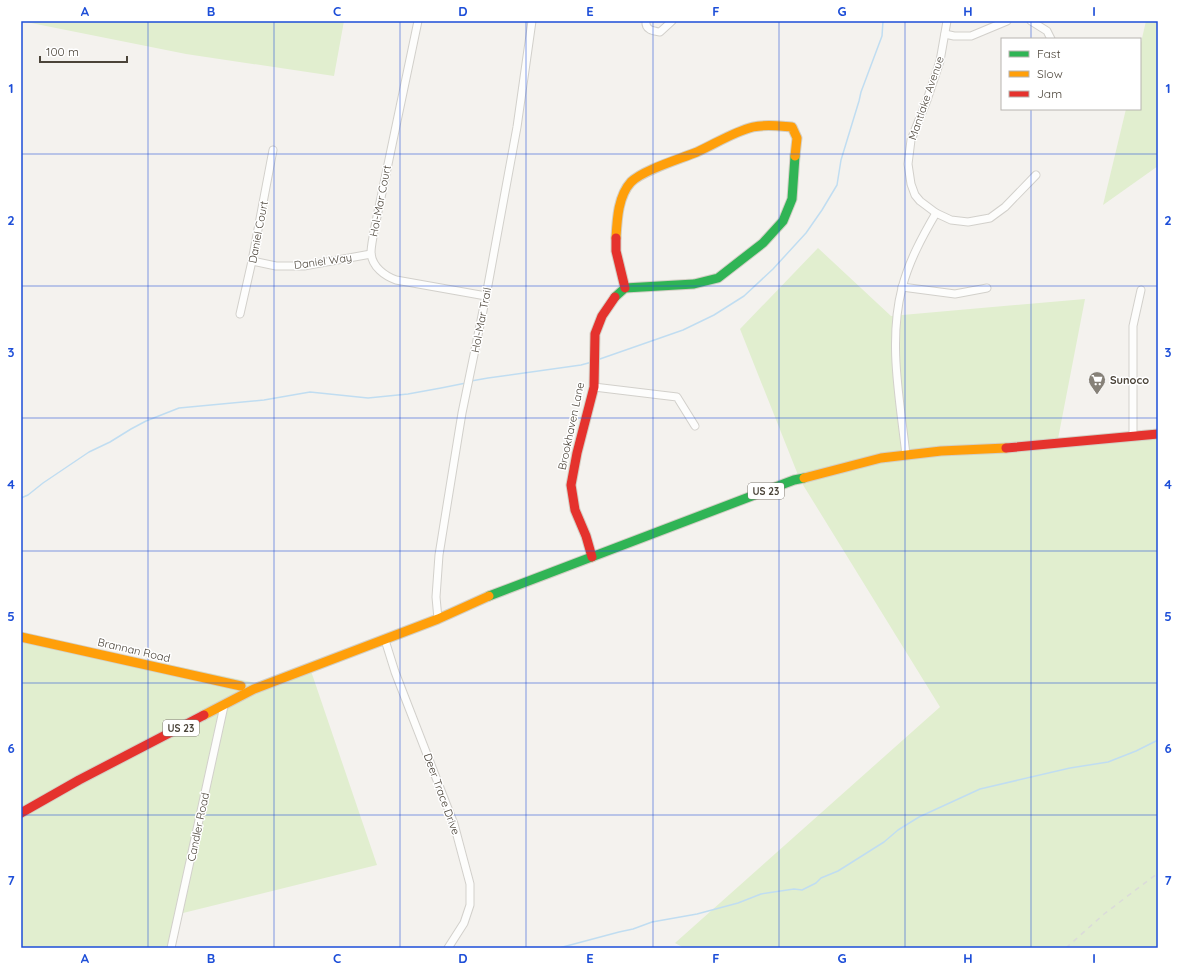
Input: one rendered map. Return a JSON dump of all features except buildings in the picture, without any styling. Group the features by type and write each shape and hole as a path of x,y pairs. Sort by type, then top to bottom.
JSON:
{"main road":[{"path":"773,124 792,127 797,138 792,199 783,221 763,243 718,278 694,284 625,288 616,251 617,222 623,195 631,182 650,170 698,151 753,126 773,124"},
{"name":"Brookhaven Lane","path":"592,557 586,536 575,510 571,484 577,453 594,387 596,334 602,316 612,300 625,288"},
{"name":"US 23","path":"21,813 79,780 224,706 254,689 438,619 476,601 794,480 881,458 941,451 1026,447 1158,434"},
{"name":"Brannan Road","path":"21,637 241,686"}],"street":[{"name":"Hol-Mar Court","path":"371,254 374,231 418,21"},
{"name":"Hol-Mar Trail","path":"438,619 436,597 440,548 462,413 486,296 517,127 532,21"},
{"path":"646,21 647,27 651,30 660,32 672,21"},
{"name":"Mantlake Avenue","path":"947,21 940,60 927,100 911,140 908,164 911,184 915,195 920,201 936,213 951,220 968,222 990,218 1005,207 1036,176"},
{"path":"945,34 954,36 971,36 1007,21"},
{"path":"1032,21 1047,31 1050,38"},
{"name":"Daniel Court","path":"240,314 274,150"},
{"path":"906,455 896,371 895,335 898,305 902,287 919,241 936,213"},
{"name":"Daniel Way","path":"252,261 276,266 304,266 371,254"},
{"path":"371,254 378,269 390,278 486,296"},
{"path":"902,287 955,294 987,288"},
{"path":"1132,436 1133,326 1141,290"},
{"path":"594,387 677,397 695,426"},
{"name":"Deer Trace Drive","path":"385,640 395,672 454,824 470,884 470,905 464,923 448,948"},
{"path":"241,686 254,689"},
{"name":"Candler Road","path":"171,948 224,706"}],"green space":[{"path":"21,21 344,21 334,76 186,54"},
{"path":"1146,21 1158,21 1158,166 1103,205 1126,110 1141,110 1141,43"},
{"path":"818,248 891,316 1085,299 1057,444 1158,435 1158,948 684,948 675,943 940,707 800,480 740,329"},
{"path":"21,633 265,685 311,671 377,865 183,913 173,948 21,948"}],"waterway":[{"path":"597,360 683,330 714,315 744,296 773,269 806,233 837,185 841,160 861,92 882,36 883,21"},
{"path":"471,381 581,365 592,362"},
{"path":"21,498 28,495 89,452 110,442 146,421 179,408 264,400 310,392 368,398 408,394 466,383"},
{"path":"559,948 633,929 652,922 697,914 738,903 761,894 794,889 802,890 816,883 821,878 838,871 884,842 898,830 919,817 980,789 1070,768 1108,762 1136,751 1158,740"}],"railway":[{"path":"1066,948 1104,914 1158,873"}],"traffic: fast":[{"path":"615,297 625,288 694,284 718,278 763,243 783,221 792,199 795,156"},
{"path":"489,596 794,480 804,478"}],"traffic: slow":[{"path":"616,238 619,208 623,194 631,182 644,173 697,152 724,138 753,127 792,127 797,138 795,156"},
{"path":"804,478 881,458 941,451 1006,448"},
{"path":"204,715 254,689 438,619 489,596"},
{"path":"21,637 241,686"}],"traffic: jam":[{"path":"616,238 616,251 625,288"},
{"path":"592,557 586,536 575,510 571,485 577,453 594,387 595,334 602,316 615,297"},
{"path":"1006,448 1158,434"},
{"path":"21,813 79,780 204,715"}],"place":[{"name":"Sunoco","path":"1097,395"}]}
